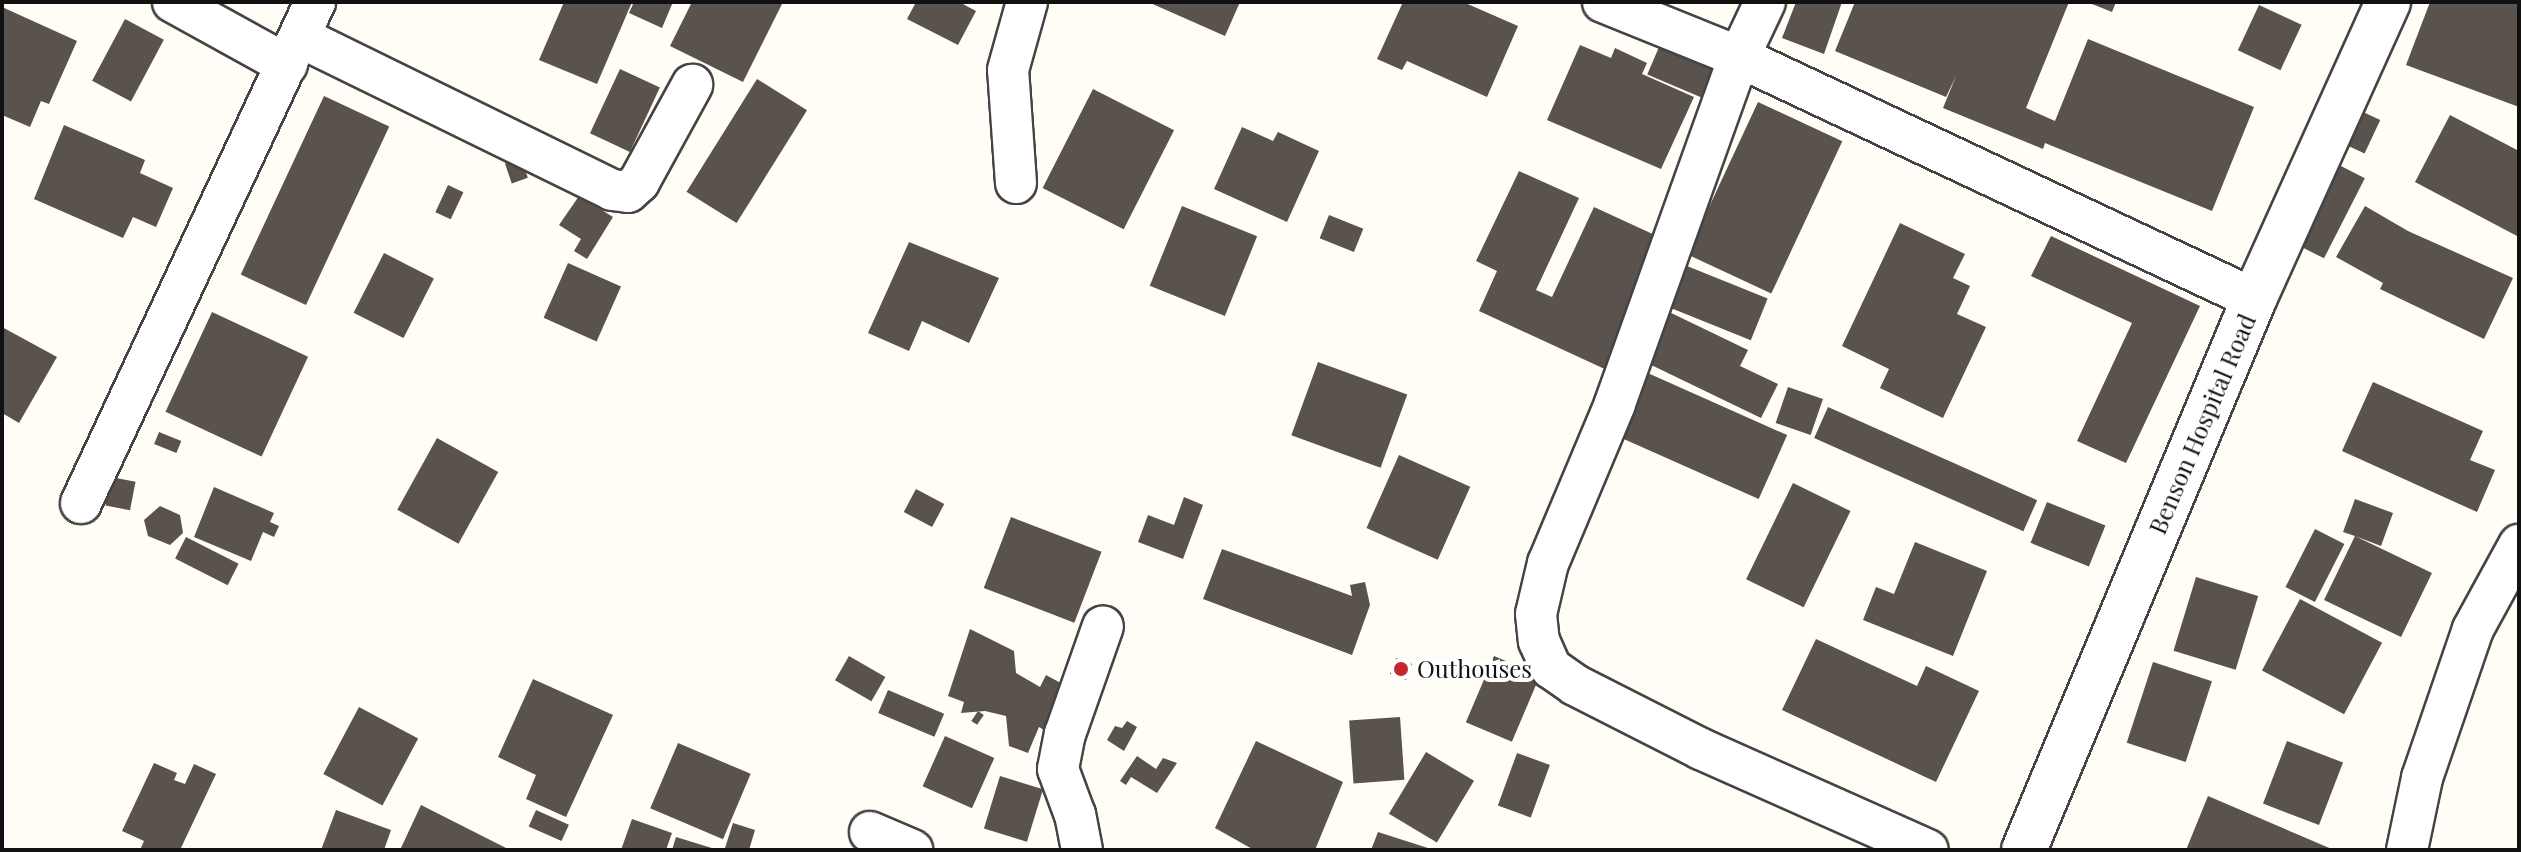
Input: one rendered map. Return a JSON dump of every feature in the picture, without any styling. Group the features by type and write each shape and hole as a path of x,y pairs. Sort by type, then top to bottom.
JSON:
{"street":[{"path":"173,2 300,35 612,190 628,192 639,182 692,85"},
{"path":"1016,183 1008,70 1027,2"},
{"path":"1603,2 1739,57 2254,299"},
{"path":"1765,2 1739,57 1615,404 1548,563 1536,614 1539,641 1551,668 1575,685 1701,749 1928,850"},
{"name":"Benson Hospital Road","path":"2024,850 2254,299 2388,2"},
{"path":"81,503 300,35"},
{"path":"2407,850 2422,778 2473,629 2519,545"},
{"path":"1082,850 1075,815 1058,769 1065,734 1103,626"},
{"path":"870,832 912,850"}],"building":[{"path":"564,2 632,2 597,84 539,60"},
{"path":"634,2 673,2 662,28 629,13"},
{"path":"692,2 783,2 743,82 670,46"},
{"path":"916,2 959,2 976,11 958,45 907,19"},
{"path":"1148,2 1240,2 1225,36"},
{"path":"1403,2 1463,2 1518,26 1487,97 1407,61 1402,70 1377,59"},
{"path":"1796,2 1842,2 1824,54 1782,38"},
{"path":"1855,2 2069,2 2026,108 2055,121 2088,39 2254,107 2212,211 2045,143 2043,149 1943,108 1956,76 1946,97 1835,51"},
{"path":"2087,2 2116,2 2112,12"},
{"path":"2430,2 2519,2 2519,107 2406,65"},
{"path":"2259,5 2302,25 2280,70 2238,50"},
{"path":"2,7 77,41 49,104 41,101 30,127 2,115"},
{"path":"125,19 164,40 131,101 92,81"},
{"path":"1580,45 1611,58 1615,48 1647,63 1642,74 1694,97 1661,169 1547,120"},
{"path":"1659,47 1718,72 1706,100 1647,75"},
{"path":"620,69 660,88 630,152 590,133"},
{"path":"757,79 807,110 737,223 687,192"},
{"path":"1093,89 1174,130 1124,229 1043,188"},
{"path":"324,96 389,126 306,305 241,275"},
{"path":"1758,102 1842,141 1771,294 1687,254"},
{"path":"2363,112 2380,120 2365,154 2347,146"},
{"path":"2450,115 2519,151 2517,236 2415,182"},
{"path":"64,125 145,160 140,173 173,188 156,227 133,217 123,238 34,199"},
{"path":"1242,127 1273,141 1278,132 1319,151 1287,222 1214,189"},
{"path":"521,158 528,178 512,183 505,164"},
{"path":"2339,165 2365,178 2324,258 2298,245"},
{"path":"1519,171 1579,198 1536,290 1552,297 1594,207 1670,242 1609,371 1479,311 1497,271 1476,261"},
{"path":"448,185 463,192 451,219 435,212"},
{"path":"579,196 613,217 587,259 574,251 581,239 559,225"},
{"path":"1182,206 1257,236 1225,316 1150,286"},
{"path":"2365,206 2408,231 2513,278 2484,339 2380,289 2383,283 2336,257"},
{"path":"1329,215 1363,229 1354,252 1320,238"},
{"path":"1900,223 1965,254 1953,278 1970,286 1957,314 1986,327 1943,418 1880,388 1889,369 1842,346"},
{"path":"2051,236 2200,306 2126,463 2077,441 2132,323 2031,276"},
{"path":"909,242 999,278 969,343 922,321 909,351 868,333"},
{"path":"384,253 434,278 403,338 354,313"},
{"path":"568,263 621,287 597,341 544,318"},
{"path":"1687,266 1768,299 1751,340 1670,308"},
{"path":"1667,311 1748,350 1740,366 1778,384 1761,418 1643,361"},
{"path":"212,312 308,357 262,456 166,412"},
{"path":"2,327 57,357 19,423 2,413"},
{"path":"1318,362 1407,394 1381,468 1291,435"},
{"path":"1641,370 1787,435 1759,499 1613,434"},
{"path":"2373,382 2483,431 2470,460 2495,470 2477,512 2342,451"},
{"path":"1788,387 1823,399 1811,435 1776,423"},
{"path":"1828,407 2037,500 2023,531 1814,438"},
{"path":"159,432 181,441 176,453 154,444"},
{"path":"437,438 498,472 458,544 397,510"},
{"path":"1399,455 1470,487 1438,560 1366,528"},
{"path":"111,477 136,482 130,510 105,505"},
{"path":"1793,483 1851,511 1804,607 1746,579"},
{"path":"214,487 274,513 270,522 279,526 274,537 263,532 251,561 194,537"},
{"path":"916,489 944,504 932,527 904,512"},
{"path":"1184,497 1203,505 1183,559 1138,542 1148,515 1174,525"},
{"path":"2355,499 2393,513 2381,546 2343,532"},
{"path":"2047,502 2105,526 2089,566 2031,543"},
{"path":"160,506 180,515 183,533 170,545 148,536 144,520"},
{"path":"1011,517 1102,552 1074,623 984,588"},
{"path":"2315,529 2344,544 2315,602 2285,587"},
{"path":"2355,536 2432,573 2401,637 2324,600"},
{"path":"186,537 239,564 228,585 175,558"},
{"path":"1915,542 1987,571 1953,656 1863,620 1876,587 1894,594"},
{"path":"1222,549 1352,596 1350,585 1365,582 1370,605 1352,655 1203,599"},
{"path":"2196,577 2258,596 2236,670 2173,651"},
{"path":"2300,599 2382,643 2344,714 2262,671"},
{"path":"970,629 1014,651 1016,673 1040,687 1046,675 1070,688 1050,734 1039,727 1028,753 1009,746 1006,716 985,711 961,713 964,702 948,696"},
{"path":"1816,639 1917,686 1926,666 1979,691 1936,782 1782,710"},
{"path":"849,656 885,677 871,701 835,680"},
{"path":"1494,656 1540,676 1512,742 1466,722"},
{"name":"Outhouses","path":"1396,658 1412,664 1406,680 1390,674"},
{"path":"2153,662 2212,681 2186,762 2127,743"},
{"path":"533,679 613,715 566,817 526,799 536,775 498,757"},
{"path":"888,690 944,714 934,737 878,713"},
{"path":"359,707 418,738 382,806 323,774"},
{"path":"978,711 984,715 977,725 971,721"},
{"path":"1400,717 1404,780 1354,783 1349,721"},
{"path":"1127,721 1137,727 1124,751 1107,740 1115,726 1122,728"},
{"path":"945,736 994,758 972,808 923,786"},
{"path":"1256,741 1343,782 1315,850 1254,850 1215,828"},
{"path":"2287,741 2343,763 2319,825 2263,804"},
{"path":"678,743 751,774 723,839 650,808"},
{"path":"1426,752 1474,781 1437,843 1389,814"},
{"path":"1517,753 1550,765 1531,818 1498,806"},
{"path":"1137,756 1156,769 1163,758 1177,763 1157,793 1131,777 1126,785 1120,781"},
{"path":"154,763 177,773 174,780 185,784 194,764 216,774 180,850 140,850 144,841 122,831"},
{"path":"1000,776 1043,789 1027,842 984,829"},
{"path":"2208,796 2334,850 2186,850"},
{"path":"421,805 510,850 400,850"},
{"path":"336,810 391,830 384,850 321,850"},
{"path":"536,810 569,825 562,841 529,826"},
{"path":"632,819 672,833 666,850 621,850"},
{"path":"733,823 755,830 749,850 725,848"},
{"path":"1378,832 1431,849 1431,850 1371,850"},
{"path":"676,837 715,849 715,850 672,850"}],"place":[{"name":"Outhouses","path":"1401,669"}]}
